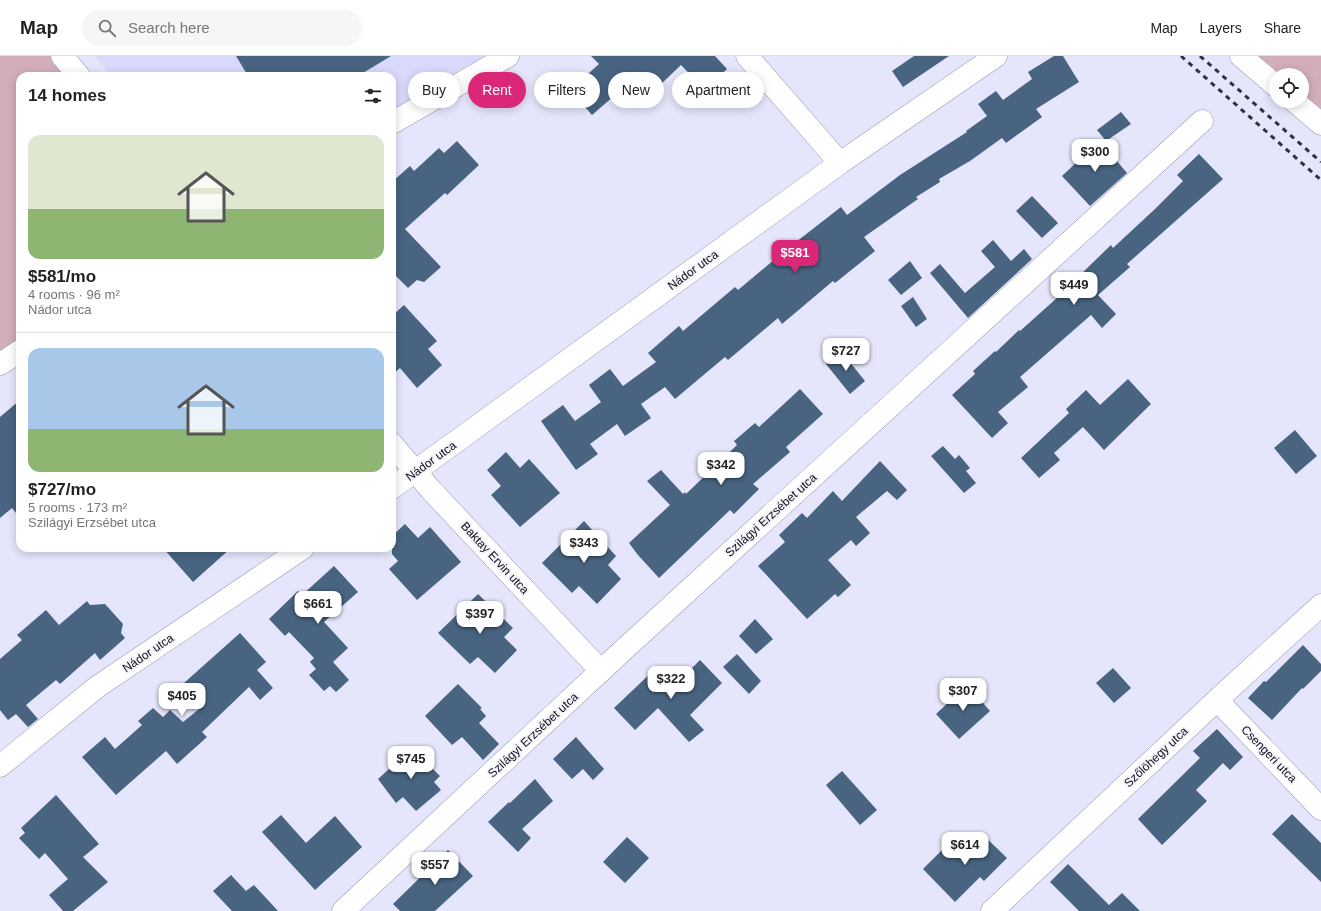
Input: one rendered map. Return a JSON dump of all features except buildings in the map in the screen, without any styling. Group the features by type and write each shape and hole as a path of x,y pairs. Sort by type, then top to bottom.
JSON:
{"street":[{"path":"62,56 76,72"},
{"path":"396,121 508,56"},
{"path":"747,56 840,163"},
{"name":"Nádor utca","path":"396,485 840,163 996,56"},
{"path":"1241,56 1269,80"},
{"path":"1302,108 1321,124"},
{"name":"Szilágyi Erzsébet utca","path":"343,911 601,671 1202,121"},
{"path":"0,364 16,354"},
{"name":"Baktay Ervin utca","path":"396,449 436,496 601,671"},
{"name":"Nádor utca","path":"0,766 97,687 297,552"},
{"name":"Szőlöhegy utca","path":"992,911 1217,700 1321,605"},
{"name":"Csengeri utca","path":"1217,700 1321,809"}],"shaded area":[{"path":"0,56 61,56 75,72 16,72 16,342 0,352"},
{"path":"95,56 491,56 460,73 408,72 408,101 396,108 396,72 109,72"},
{"path":"1237,56 1321,56 1321,126 1307,108 1309,108 1309,68 1269,68 1269,72"}],"railway":[{"path":"1181,56 1321,180"},
{"path":"1200,56 1321,162"}]}
